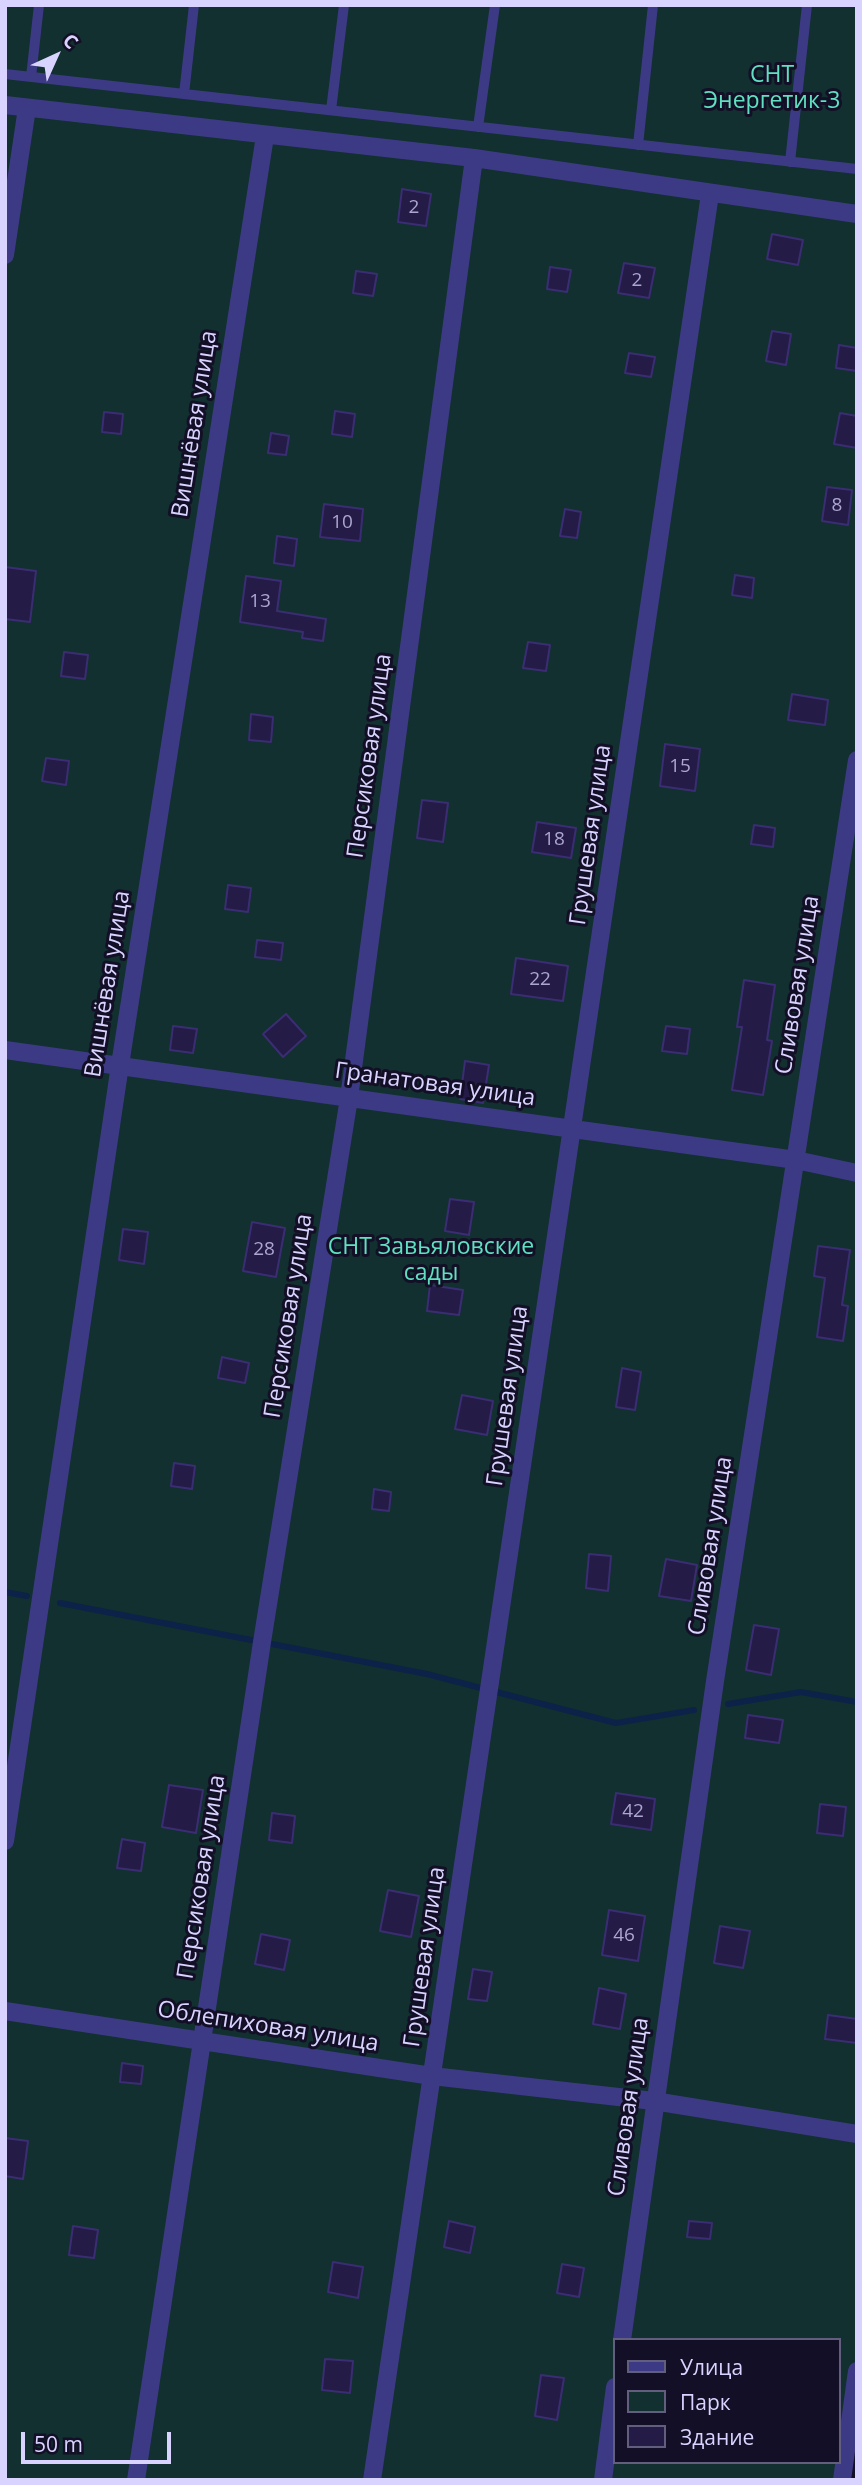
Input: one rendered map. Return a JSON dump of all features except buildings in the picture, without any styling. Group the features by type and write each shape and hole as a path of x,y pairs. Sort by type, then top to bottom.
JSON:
{"street":[{"path":"5,105 474,158 857,214"},
{"path":"5,255 27,108"},
{"name":"Вишнёвая улица","path":"5,1841 120,1065 265,136"},
{"name":"Персиковая улица","path":"136,2480 349,1098 474,158"},
{"name":"Грушевая улица","path":"372,2480 710,194"},
{"name":"Сливовая улица","path":"622,2338 654,2101 857,760"},
{"name":"Гранатовая улица","path":"5,1050 796,1160 857,1173"},
{"name":"Облепиховая улица","path":"5,2011 432,2076 654,2101 857,2134"},
{"path":"842,2480 857,2371"},
{"path":"603,2480 614,2395"}],"lane":[{"path":"31,77 39,5"},
{"path":"184,94 194,5"},
{"path":"331,110 344,5"},
{"path":"478,127 495,5"},
{"path":"638,145 653,5"},
{"path":"790,162 807,5"},
{"path":"5,74 857,169"}],"green space":[{"name":"СНТ Завьяловские сады","path":"5,5 857,5 857,2415 847,2480 5,2480"}],"waterway":[{"path":"5,1592 27,1596"},
{"path":"60,1603 427,1674 616,1723 694,1710"},
{"path":"728,1704 801,1692 857,1702"}],"park label":[{"name":"СНТ Энергетик-3","path":"772,88"}]}
